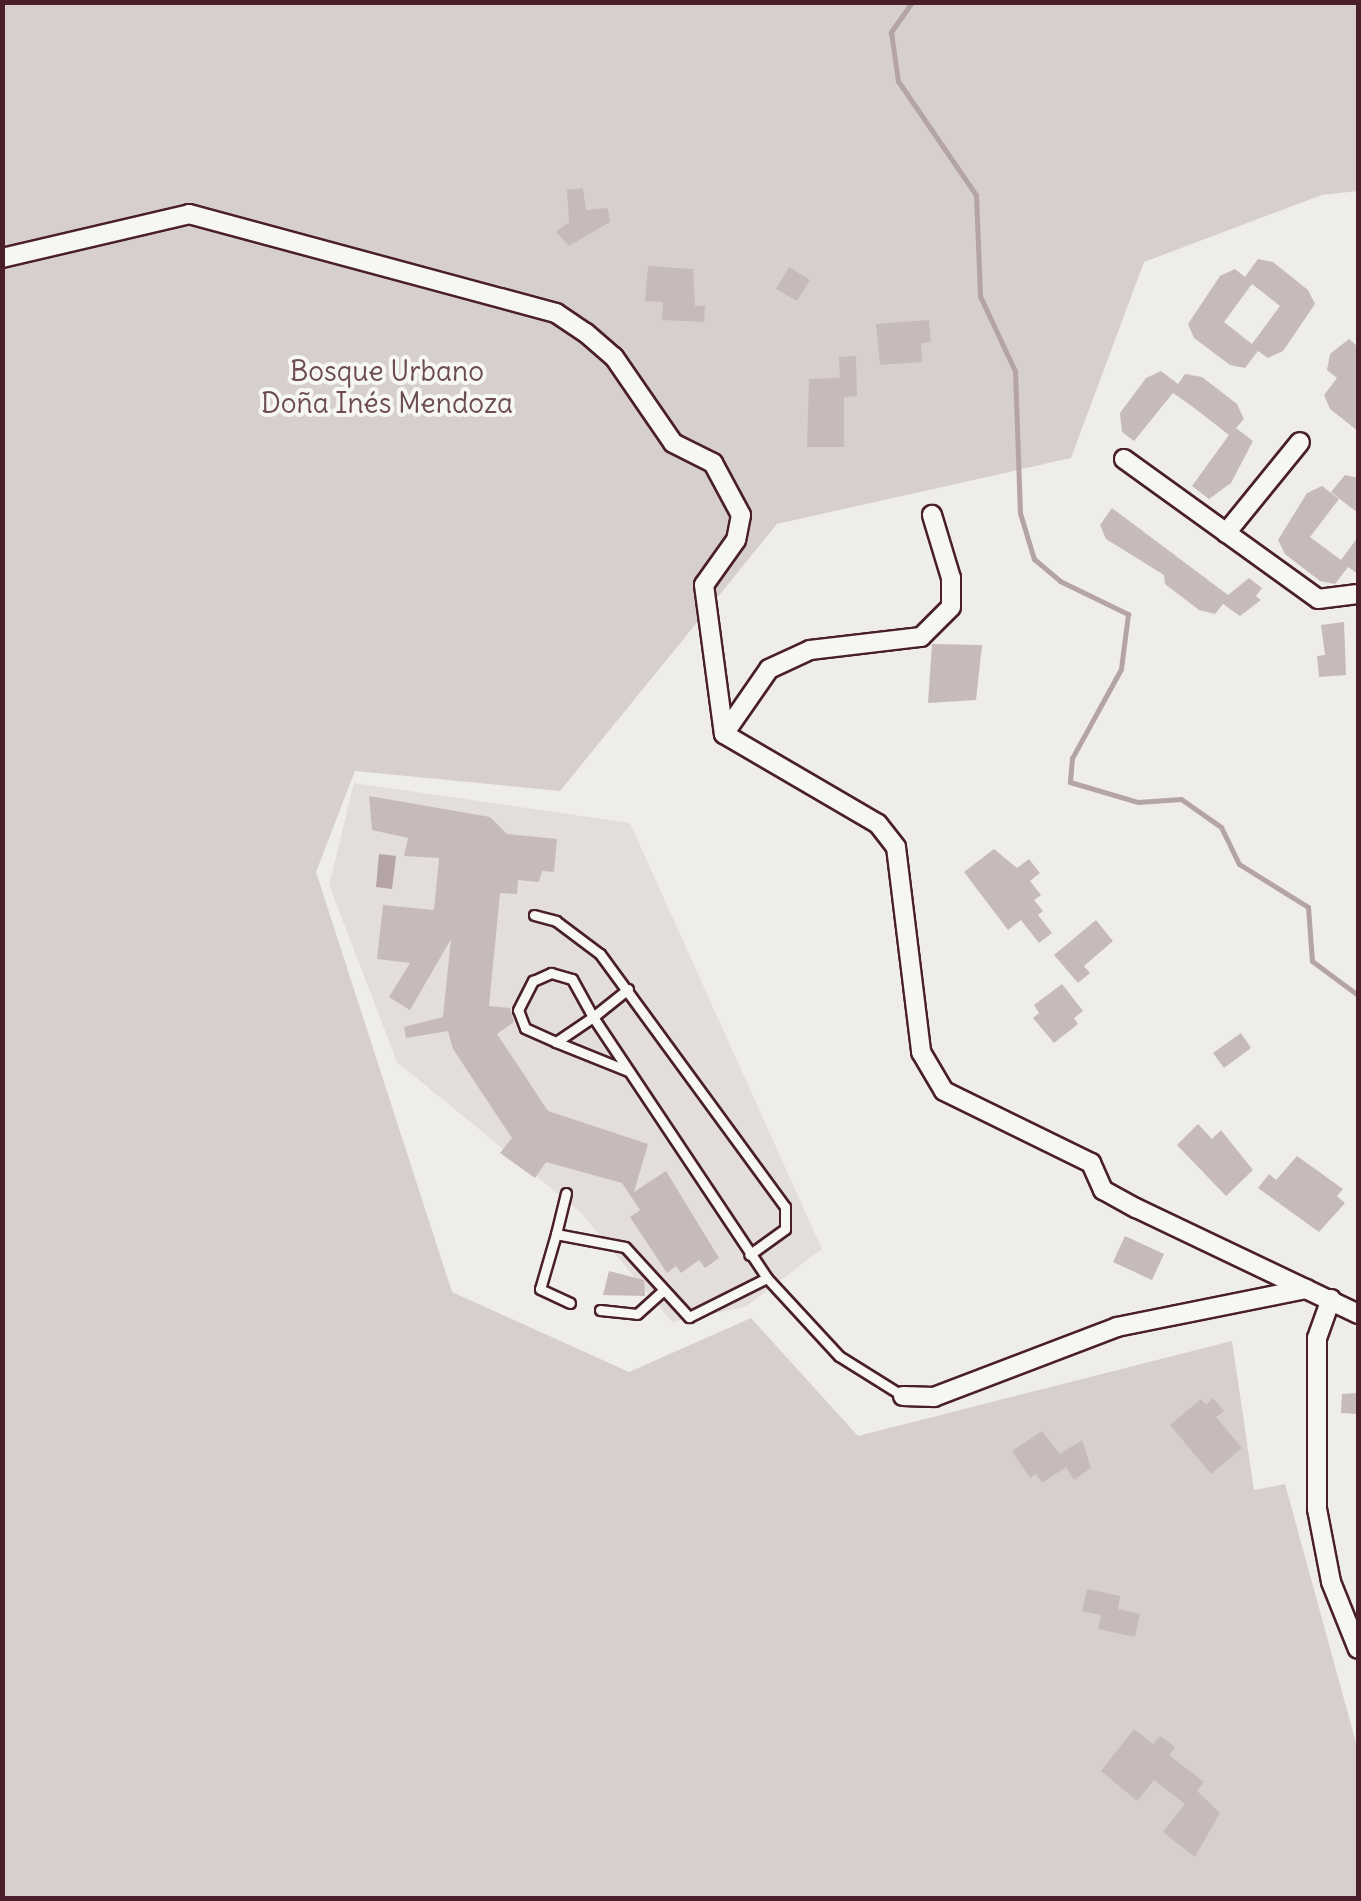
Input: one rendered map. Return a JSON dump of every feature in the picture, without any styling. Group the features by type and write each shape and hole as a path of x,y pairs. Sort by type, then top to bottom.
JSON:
{"street":[{"path":"2,258 188,214 556,313 586,332 614,357 674,443 713,463 741,515 736,540 704,585 724,734"},
{"path":"1226,533 1300,442"},
{"path":"1124,459 1318,600 1358,594"},
{"path":"724,734 769,669 810,650 920,637 951,607 951,578 932,515"},
{"path":"724,734 878,824 896,847 920,1052 944,1091 1090,1162 1103,1190 1136,1208 1358,1314"},
{"path":"903,1396 934,1397 1117,1327 1307,1289"},
{"path":"1331,1299 1317,1338 1317,1509 1331,1582 1358,1649"}],"lane":[{"path":"534,914 578,936 628,989 785,1206 785,1230 749,1255"},
{"path":"628,1071 525,1028 518,1010 533,981 551,973 572,979 593,1018 766,1278 838,1356 903,1396"},
{"path":"556,1042 628,989"},
{"path":"566,1193 540,1289 570,1303"},
{"path":"556,1234 625,1247 689,1317 766,1278"},
{"path":"600,1310 638,1314 652,1306 664,1290"}],"shaded area":[{"path":"354,783 630,823 822,1249 745,1307 672,1322 580,1212 397,1062 329,885"},
{"path":"379,854 396,856 392,889 376,887"}],"green space":[{"name":"Bosque Urbano Doña Inés Mendoza","path":"3,3 1358,3 1358,191 1322,195 1144,262 1071,458 777,524 560,791 355,771 316,872 452,1292 629,1372 751,1318 858,1436 1232,1341 1254,1490 1285,1484 1358,1750 1358,1898 3,1898"}],"building":[{"path":"583,188 586,210 608,208 610,222 569,246 556,232 569,222 567,190"},
{"path":"1258,259 1273,262 1308,290 1315,304 1283,351 1268,358 1258,351 1245,368 1230,365 1194,338 1188,324 1220,276 1235,269 1245,277","holes":["1252,284 1280,306 1252,344 1224,322"]},
{"path":"648,266 693,269 695,306 705,306 704,322 662,320 663,302 645,301"},
{"path":"789,267 810,280 797,301 776,289"},
{"path":"929,320 931,342 921,343 922,362 880,365 876,324"},
{"path":"1349,339 1358,347 1358,431 1330,409 1324,395 1337,378 1327,370 1330,354"},
{"path":"856,356 857,396 844,397 844,447 807,447 809,379 840,378 839,357"},
{"path":"1161,371 1178,384 1185,374 1202,377 1237,404 1244,419 1236,428 1253,441 1231,483 1209,499 1192,486 1229,435 1193,407 1173,393 1134,441 1122,432 1120,413 1146,378"},
{"path":"1345,475 1358,478 1358,513 1331,492"},
{"path":"1322,486 1339,499 1310,537 1341,560 1358,537 1358,574 1348,567 1335,584 1320,581 1285,554 1278,540 1307,493"},
{"path":"1112,508 1228,595 1249,578 1262,588 1256,596 1261,600 1240,616 1223,604 1215,614 1199,610 1165,584 1164,575 1106,539 1100,525"},
{"path":"1344,622 1346,675 1319,677 1317,656 1325,655 1321,625"},
{"path":"932,644 982,645 976,700 928,703"},
{"path":"369,796 490,817 507,834 557,839 554,872 542,871 539,882 518,880 517,894 500,893 489,1006 510,1008 514,1022 497,1034 548,1111 648,1144 634,1192 666,1171 719,1258 705,1268 699,1260 681,1273 676,1266 667,1273 630,1217 640,1210 622,1183 546,1162 535,1178 500,1153 512,1138 453,1049 448,1031 406,1038 404,1027 443,1017 451,939 410,1010 389,997 410,963 377,959 383,905 434,910 439,858 404,856 408,838 372,830"},
{"path":"994,849 1017,868 1029,859 1040,873 1030,881 1041,895 1034,900 1043,911 1038,915 1052,933 1039,943 1021,920 1008,930 964,872"},
{"path":"1096,920 1113,941 1084,966 1090,973 1078,983 1054,955"},
{"path":"1062,984 1083,1011 1074,1018 1078,1024 1054,1043 1033,1018 1039,1013 1034,1005"},
{"path":"1241,1033 1251,1048 1224,1068 1213,1053"},
{"path":"1198,1124 1212,1139 1221,1130 1253,1170 1226,1196 1177,1145"},
{"path":"1297,1156 1343,1189 1337,1196 1345,1203 1319,1232 1258,1188 1269,1174 1276,1180"},
{"path":"1125,1236 1164,1254 1152,1280 1113,1262"},
{"path":"609,1271 644,1280 645,1296 603,1295"},
{"path":"1358,1393 1358,1414 1341,1413 1342,1394"},
{"path":"1213,1398 1224,1411 1216,1417 1242,1448 1211,1474 1170,1425 1201,1399 1206,1405"},
{"path":"1042,1431 1060,1454 1082,1440 1091,1468 1074,1480 1066,1467 1042,1483 1036,1474 1030,1478 1012,1451"},
{"path":"1087,1589 1120,1596 1118,1609 1140,1614 1135,1637 1098,1629 1101,1615 1082,1611"},
{"path":"1134,1729 1153,1744 1160,1736 1175,1747 1169,1755 1204,1782 1197,1791 1220,1813 1195,1857 1163,1832 1185,1804 1154,1780 1137,1801 1101,1771"}],"waterway":[{"path":"912,2 891,32 898,81 976,195 980,296 1015,371 1020,513 1034,559 1060,581 1128,614 1121,669 1072,758 1070,782 1138,802 1181,799 1221,827 1239,864 1308,907 1312,961 1358,995"}]}
